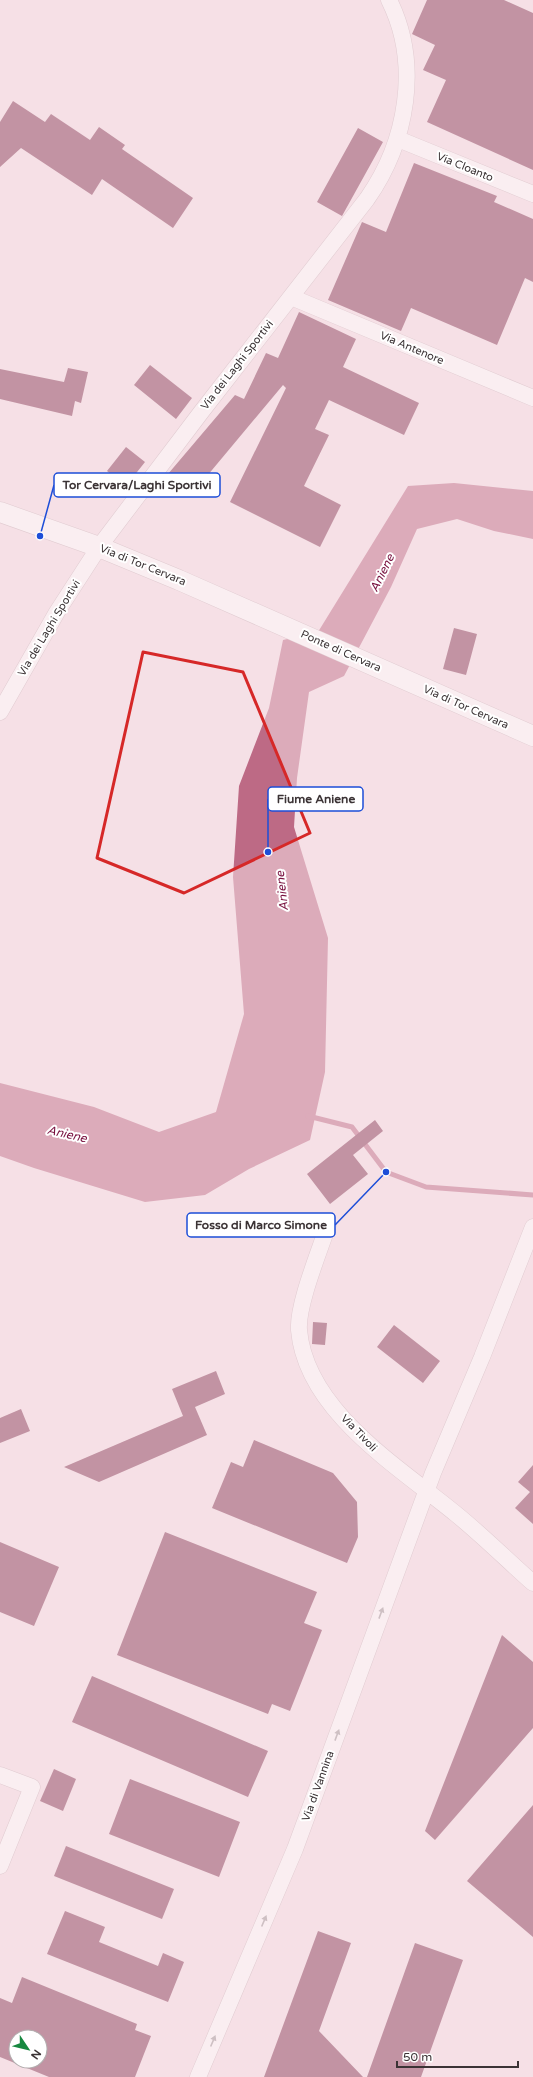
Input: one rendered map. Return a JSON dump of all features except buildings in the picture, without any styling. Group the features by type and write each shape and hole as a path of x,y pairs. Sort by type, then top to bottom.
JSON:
{"street":[{"name":"Via dei Laghi Sportivi","path":"0,712 57,612 99,547 377,185 388,165 398,139 405,104 407,79 400,31 388,0"},
{"name":"Via Cloanto","path":"398,139 533,194"},
{"name":"Via Antenore","path":"291,297 533,398"},
{"name":"Via di Tor Cervara","path":"0,512 99,547 283,626"},
{"name":"Ponte di Cervara","path":"283,626 400,677"},
{"name":"Via di Tor Cervara","path":"400,677 533,736"},
{"name":"Via Tivoli","path":"328,1225 304,1300 299,1322 302,1345 309,1370 324,1395 367,1444 426,1490 533,1584"},
{"name":"Via di Vannina","path":"198,2077 295,1849 426,1490 482,1358 533,1228"},
{"path":"0,1775 32,1787 0,1866"}],"highlighted area":[{"path":"143,652 243,672 310,833 184,893 97,858"}],"water":[{"name":"Aniene","path":"454,483 533,491 533,539 494,531 457,519 417,529 391,587 344,676 309,692 297,778 294,827 328,938 325,1072 310,1140 249,1169 205,1195 145,1202 0,1156 0,1083 94,1107 159,1132 216,1112 244,1014 233,877 239,786 269,708 283,640 318,632 408,486"}],"waterway":[{"path":"308,1116 352,1127 386,1172 426,1187 533,1195"}],"place":[{"name":"Tor Cervara/Laghi Sportivi","path":"40,536"},
{"name":"Fiume Aniene","path":"268,852"},
{"name":"Fosso di Marco Simone","path":"386,1172"}]}
